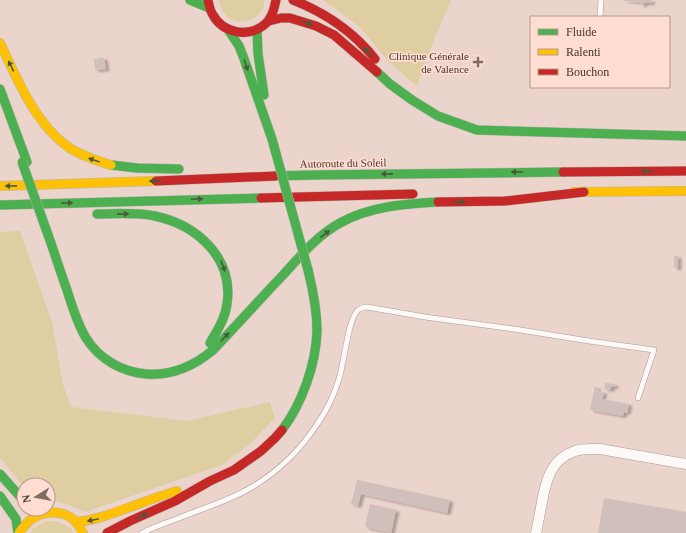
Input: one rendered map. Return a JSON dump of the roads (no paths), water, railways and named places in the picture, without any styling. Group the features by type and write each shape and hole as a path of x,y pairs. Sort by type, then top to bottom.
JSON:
{"main road":[{"path":"190,0 209,4 214,18 220,25 238,33 248,33 258,30 264,26 274,12 276,0"},
{"path":"293,0 310,7 340,24 354,36 374,58 390,84"},
{"path":"268,21 281,18 296,19 316,26 334,35 390,84 412,100 438,116 477,130 686,136"},
{"path":"107,533 172,502 233,470 263,450 276,437 296,407 310,373 317,331 315,302 308,270 272,140 243,56 239,46 229,30"},
{"path":"258,30 258,55 272,140"},
{"path":"0,43 22,88 38,116 48,129 76,152 99,162 113,166 192,170"},
{"path":"0,89 49,232 83,320 97,344 115,359 128,365 150,369 162,369 176,366 194,356 216,335 226,312 228,296 227,281 219,257 214,250 194,231 174,221 146,215 91,213"},
{"path":"0,113 24,162"},
{"path":"206,170 306,176"},
{"name":"Autoroute du Soleil","path":"0,186 306,176 509,172 686,171"},
{"path":"0,205 306,196 686,191"},
{"path":"49,232 78,321 91,346 101,357 117,367 137,373 156,375 182,370 202,359 213,350 318,239 341,222 371,211 420,203 507,200 584,192"},
{"path":"0,210 52,213"},
{"path":"0,474 16,492"},
{"path":"76,522 84,522 101,518 168,494 206,483"},
{"path":"0,496 16,519 19,533"},
{"path":"56,512 61,513 76,522 83,533"},
{"path":"19,533 32,517"}],"street":[{"path":"536,533 545,487 549,475 556,463 563,457 575,451 587,448 600,449 686,464"}],"lane":[{"path":"600,16 601,0"},
{"path":"142,533 243,492 269,476 296,452 319,423 331,401 340,377 354,317 358,310 362,308 367,307 425,317 654,350 638,398"}],"place":[{"name":"Clinique Générale de Valence","path":"478,62"}]}
